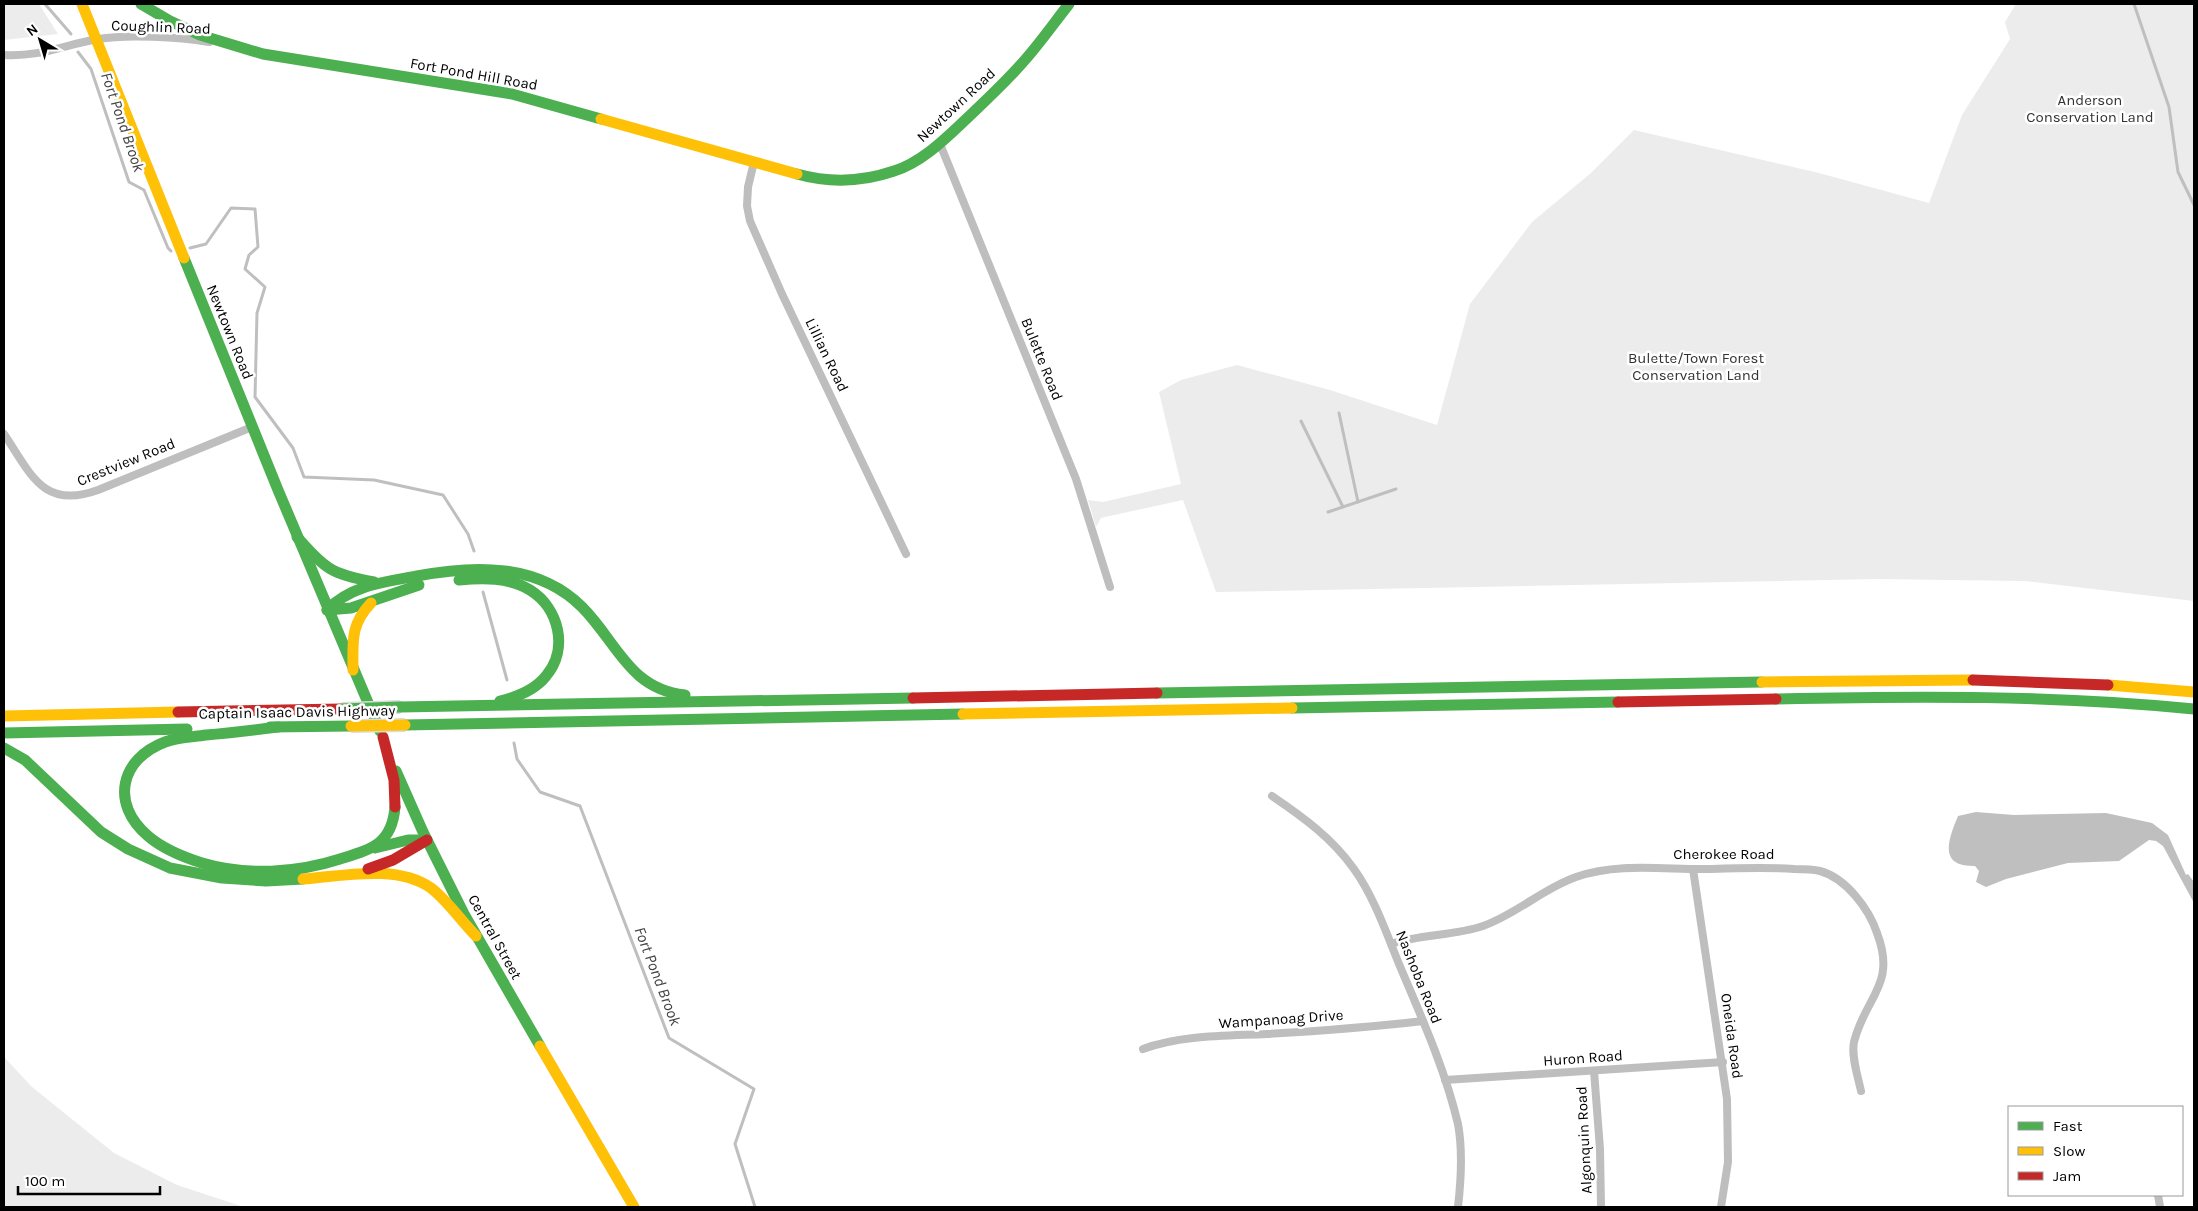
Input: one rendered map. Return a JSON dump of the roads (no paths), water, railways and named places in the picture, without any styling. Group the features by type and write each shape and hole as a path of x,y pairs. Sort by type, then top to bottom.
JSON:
{"main road":[{"name":"Newtown Road","path":"82,4 252,426 353,670"},
{"name":"Fort Pond Hill Road","path":"141,4 176,25 228,45 263,54 512,94 809,177 834,180"},
{"name":"Newtown Road","path":"834,180 858,179 895,171 940,144 1024,61 1069,4"},
{"path":"298,537 323,566 336,573 345,577 370,582 388,581"},
{"path":"327,610 334,602 353,591 388,581 433,572 486,568 530,574 565,591 582,606 630,667 644,681 666,692 716,702 1931,679 2080,683 2194,692"},
{"path":"327,610 343,610 414,586 463,579 514,583 529,589 542,597 553,611 558,626 560,641 552,667 536,686 523,694 485,706"},
{"path":"353,670 352,645 354,627 362,611 373,601"},
{"name":"Central Street","path":"353,670 427,840 476,936 634,1207"},
{"name":"Captain Isaac Davis Highway","path":"4,733 1913,696 2008,697 2194,709"},
{"name":"Captain Isaac Davis Highway","path":"4,716 716,702"},
{"path":"278,727 174,739 157,744 147,750 128,771 124,786 130,815 136,826 157,843 183,857 229,868 264,870 308,866 339,860 378,845 386,835 395,810 396,795 383,738"},
{"path":"4,748 25,760 101,832 128,848 170,868 243,880 307,879 350,874 393,873 418,881 436,893 476,936"},
{"path":"366,850 408,840 427,840"},
{"path":"350,874 393,860 427,840"}],"street":[{"name":"Coughlin Road","path":"4,56 41,54 97,39 193,40 228,45"},
{"name":"Bulette Road","path":"940,144 1076,479 1110,588"},
{"name":"Lillian Road","path":"754,162 748,187 747,206 750,221 782,294 906,554"},
{"name":"Crestview Road","path":"4,434 42,487 63,497 71,498 81,497 252,426"},
{"name":"Nashoba Road","path":"1272,796 1308,821 1334,845 1354,869 1369,894 1423,1021 1445,1080 1458,1125 1461,1156 1458,1207"},
{"name":"Cherokee Road","path":"1391,944 1404,940 1462,932 1483,926 1509,915 1548,889 1577,876 1609,869 1693,869 1760,866 1820,871 1836,878 1865,910 1877,931 1885,964 1882,981 1859,1026 1854,1045 1861,1091"},
{"name":"Oneida Road","path":"1693,869 1727,1099 1728,1162 1721,1207"},
{"name":"Wampanoag Drive","path":"1143,1049 1162,1042 1238,1035 1364,1028 1423,1021"},
{"name":"Huron Road","path":"1445,1080 1722,1062"},
{"name":"Algonquin Road","path":"1594,1071 1600,1149 1601,1207"}],"waterway":[{"name":"Fort Pond Brook","path":"45,4 71,34"},
{"path":"2134,4 2169,107 2178,172 2194,205"},
{"name":"Fort Pond Brook","path":"78,52 91,69 129,182 144,190 168,248 171,251"},
{"name":"Fort Pond Brook","path":"190,248 206,244 231,208 255,209 258,247 249,255 245,269 265,287 257,313 255,397 293,448 304,477 374,480 443,495 468,534 474,551"},
{"path":"1339,413 1358,502"},
{"path":"1301,421 1343,507"},
{"path":"1328,512 1396,489"},
{"name":"Fort Pond Brook","path":"483,592 507,680"},
{"name":"Fort Pond Brook","path":"514,743 517,759 540,792 580,806 669,1038 754,1089 735,1144 755,1207"}],"park label":[{"name":"Anderson Conservation Land","path":"2090,108"},
{"name":"Bulette/Town Forest Conservation Land","path":"1696,366"}]}
